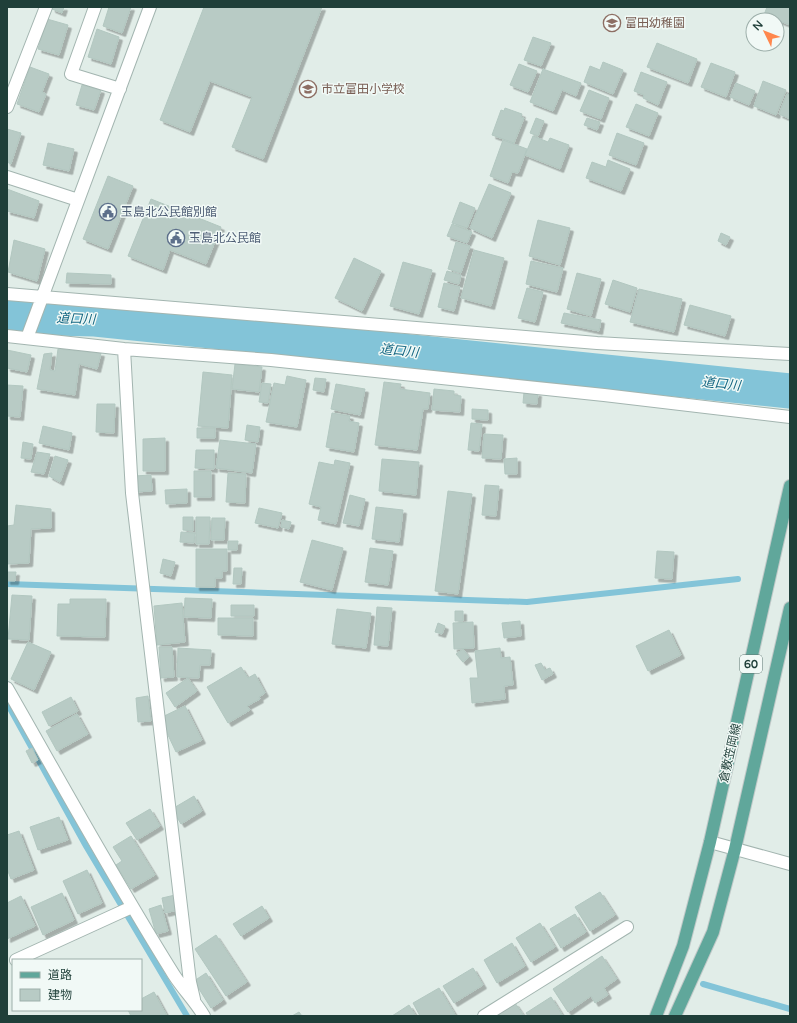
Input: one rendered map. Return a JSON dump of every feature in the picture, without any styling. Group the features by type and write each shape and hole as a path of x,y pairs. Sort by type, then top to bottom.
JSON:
{"main road":[{"name":"倉敷笠岡線","path":"656,1016 684,946 710,842 790,486"},
{"name":"60","path":"675,1016 713,932 735,849 790,608"}],"street":[{"path":"7,107 46,7"},
{"path":"96,7 71,74 120,89"},
{"path":"27,337 150,7"},
{"path":"7,177 78,200"},
{"path":"7,294 41,299 597,342 790,354"},
{"path":"7,336 27,337 124,349 287,362 604,394 790,417"},
{"path":"124,349 132,493 190,982 194,999"},
{"path":"7,688 127,909 184,989 194,999 204,1016"},
{"path":"710,842 790,864"},
{"path":"18,959 127,909"},
{"path":"484,1016 627,927"}],"building":[{"path":"52,7 64,7 62,13 52,9"},
{"path":"109,7 131,7 122,33 103,26"},
{"path":"204,7 322,7 263,159 232,147 252,97 210,81 190,132 160,120"},
{"path":"767,7 790,7 790,25 785,23 785,12 765,12"},
{"path":"47,19 68,25 59,55 38,49"},
{"path":"97,29 119,37 111,64 88,57"},
{"path":"533,37 551,43 541,66 524,60"},
{"path":"657,43 697,59 688,83 647,67"},
{"path":"603,62 623,70 613,94 584,82 590,66 600,70"},
{"path":"711,63 735,72 726,97 701,87"},
{"path":"519,64 537,71 528,92 510,85"},
{"path":"30,67 49,74 42,92 46,94 39,112 17,104"},
{"path":"543,69 581,83 576,96 562,90 553,111 530,102"},
{"path":"641,72 667,82 658,105 643,98 644,95 634,91"},
{"path":"763,81 786,90 776,115 754,106"},
{"path":"736,83 755,91 749,105 730,97"},
{"path":"82,85 101,90 94,110 76,105"},
{"path":"589,90 609,98 601,119 580,111"},
{"path":"787,94 790,95 790,119 779,114"},
{"path":"636,104 658,113 649,136 626,127"},
{"path":"505,108 522,114 521,117 524,118 514,143 492,135 501,110 504,111"},
{"path":"536,118 544,121 538,136 530,133"},
{"path":"587,118 600,122 597,130 584,125"},
{"path":"7,129 21,133 11,164 7,162"},
{"path":"617,133 644,143 636,165 609,155"},
{"path":"533,136 548,142 550,138 569,145 560,169 525,155"},
{"path":"503,140 527,149 518,173 512,172 508,183 490,176"},
{"path":"48,143 74,149 69,171 43,165"},
{"path":"608,160 630,169 621,191 586,178 592,162 606,167"},
{"name":"玉島北公民館別館","path":"108,176 133,186 108,249 83,239"},
{"path":"489,184 511,193 492,238 470,228"},
{"path":"7,189 39,201 34,218 7,211"},
{"name":"玉島北公民館","path":"151,199 221,227 206,264 170,250 163,270 128,256"},
{"path":"460,202 475,208 467,228 452,223"},
{"path":"538,220 570,228 560,265 529,256"},
{"path":"452,224 472,232 467,243 447,236"},
{"path":"721,233 730,237 726,245 718,241"},
{"path":"14,240 45,249 37,281 8,272"},
{"path":"456,242 470,246 461,273 448,269"},
{"path":"474,250 504,258 491,306 461,298"},
{"path":"354,258 381,271 362,311 335,298"},
{"path":"531,261 563,268 557,292 526,284"},
{"path":"403,262 432,270 419,314 390,306"},
{"path":"447,271 461,275 459,284 444,280"},
{"path":"67,273 111,275 111,284 66,283"},
{"path":"577,273 601,279 591,316 567,309"},
{"path":"613,280 637,288 630,312 605,304"},
{"path":"444,283 460,287 454,311 438,307"},
{"path":"527,288 543,292 535,322 518,318"},
{"path":"639,289 682,299 674,332 630,322"},
{"path":"690,305 731,316 725,336 684,325"},
{"path":"564,313 601,320 599,331 561,323"},
{"path":"58,349 101,353 97,369 79,364 75,395 37,389 44,354 52,353 50,370 55,371"},
{"path":"7,350 31,355 27,372 7,368"},
{"path":"235,364 262,367 259,392 232,389"},
{"path":"203,372 232,375 228,428 198,426"},
{"path":"287,376 306,380 297,427 266,422 274,383 285,385"},
{"path":"315,378 326,379 324,392 313,390"},
{"path":"384,382 401,384 400,389 430,393 428,409 423,409 417,450 375,445"},
{"path":"262,383 271,384 268,403 259,402"},
{"path":"336,384 365,389 360,415 331,409"},
{"path":"7,385 23,386 20,417 7,416"},
{"path":"434,389 454,391 454,395 461,396 460,412 432,410"},
{"path":"524,392 538,393 537,404 523,403"},
{"path":"97,404 115,404 114,433 96,432"},
{"path":"472,409 488,410 488,420 472,419"},
{"path":"332,413 350,416 349,421 359,423 354,452 326,447"},
{"path":"471,423 482,424 479,451 468,450"},
{"path":"247,425 260,427 258,442 245,440"},
{"path":"43,426 72,433 69,450 39,443"},
{"path":"197,428 215,428 215,438 197,438"},
{"path":"484,434 503,435 501,459 482,458"},
{"path":"165,438 165,471 143,471 143,439"},
{"path":"220,440 256,444 252,473 216,468"},
{"path":"23,442 33,444 31,459 21,458"},
{"path":"196,450 214,450 214,469 195,468"},
{"path":"37,452 50,454 44,474 31,472"},
{"path":"55,456 68,460 60,482 49,476"},
{"path":"517,458 517,474 505,474 504,459"},
{"path":"382,459 419,462 416,495 379,491"},
{"path":"335,460 350,463 336,524 318,520 321,507 309,504 319,462 334,465"},
{"path":"194,471 211,471 211,497 194,497"},
{"path":"228,473 246,474 245,503 226,502"},
{"path":"151,475 152,491 135,492 134,476"},
{"path":"485,485 499,486 496,516 482,515"},
{"path":"187,489 187,503 166,504 165,490"},
{"path":"448,491 472,494 458,594 435,591"},
{"path":"350,495 365,499 359,526 343,523"},
{"path":"16,505 51,509 51,528 31,529 29,563 7,564 7,526 14,525"},
{"path":"376,507 403,510 399,542 372,539"},
{"path":"259,508 282,513 278,528 255,523"},
{"path":"183,517 193,517 193,531 183,530"},
{"path":"196,517 210,517 209,544 196,544"},
{"path":"212,518 225,518 224,540 211,540"},
{"path":"282,520 291,522 289,529 281,527"},
{"path":"181,532 195,533 194,543 180,542"},
{"path":"312,540 343,548 332,590 300,582"},
{"path":"228,541 238,541 237,550 228,550"},
{"path":"370,548 393,551 388,585 365,582"},
{"path":"196,549 227,549 227,571 222,571 222,578 215,578 215,587 196,587"},
{"path":"657,551 674,552 672,579 655,578"},
{"path":"163,559 175,562 171,576 160,573"},
{"path":"234,568 242,568 241,584 233,584"},
{"path":"7,572 16,572 15,581 7,581"},
{"path":"12,595 32,596 29,640 8,639"},
{"path":"185,598 212,599 211,618 184,617"},
{"path":"70,599 106,599 105,637 57,636 58,604 70,604"},
{"path":"182,603 185,642 157,645 154,606"},
{"path":"231,605 254,605 254,616 231,616"},
{"path":"377,607 392,608 388,646 374,645"},
{"path":"337,609 371,613 366,648 332,644"},
{"path":"455,611 463,611 463,621 455,621"},
{"path":"218,618 253,618 253,636 218,635"},
{"path":"520,621 521,636 504,638 502,623"},
{"path":"473,622 474,648 454,649 453,623"},
{"path":"438,623 445,626 442,634 435,632"},
{"path":"669,630 681,655 648,671 636,646"},
{"path":"28,642 51,652 34,690 11,679"},
{"path":"159,647 172,647 174,677 161,678"},
{"path":"178,648 211,650 210,665 200,665 199,678 177,677"},
{"path":"500,648 501,658 510,657 513,685 504,686 505,699 472,703 470,678 478,678 475,651"},
{"path":"463,649 469,657 463,662 456,654"},
{"path":"541,663 545,670 550,668 553,674 542,680 535,665"},
{"path":"241,667 248,678 255,674 265,693 259,697 260,699 247,706 250,710 228,723 207,687"},
{"path":"188,678 197,691 175,707 166,693"},
{"path":"148,696 151,721 138,722 136,698"},
{"path":"71,697 78,711 49,726 42,712"},
{"path":"185,706 202,740 176,752 160,718"},
{"path":"77,714 88,734 57,751 46,731"},
{"path":"32,748 38,760 32,763 26,751"},
{"path":"194,796 202,811 181,824 172,809"},
{"path":"150,809 160,826 137,840 126,823"},
{"path":"59,817 68,840 38,850 30,827"},
{"path":"19,831 34,870 11,879 7,869 7,835"},
{"path":"131,836 155,875 131,889 116,865 122,861 113,847"},
{"path":"87,870 102,903 78,914 63,881"},
{"path":"600,892 615,915 590,931 575,907"},
{"path":"62,893 74,920 43,935 31,907"},
{"path":"175,895 178,910 165,913 162,898"},
{"path":"21,896 35,926 7,939 7,903"},
{"path":"161,905 168,931 156,934 149,909"},
{"path":"262,906 269,918 241,936 233,924"},
{"path":"575,914 586,932 561,948 550,929"},
{"path":"540,923 555,947 531,962 516,938"},
{"path":"216,935 247,982 226,996 195,949"},
{"path":"512,943 525,966 497,983 484,960"},
{"path":"602,956 617,979 604,988 608,995 595,1003 591,996 568,1012 553,989"},
{"path":"473,968 483,985 454,1003 443,986"},
{"path":"206,973 223,1000 211,1008 194,981"},
{"path":"439,988 456,1016 420,1016 413,1003"},
{"path":"154,992 167,1016 131,1016 128,1011 142,1011 142,998"},
{"path":"551,997 563,1016 528,1016 526,1013"},
{"path":"515,1003 524,1016 501,1016 499,1014"},
{"path":"409,1005 416,1016 392,1016"},
{"path":"299,1012 302,1016 292,1016"}],"waterway":[{"name":"道口川","path":"7,317 95,319 790,391"},
{"path":"7,584 527,602 738,579"},
{"path":"7,703 86,846 187,1016"},
{"path":"703,984 790,1009"}],"place":[{"name":"富田幼稚園","path":"612,23"},
{"name":"市立富田小学校","path":"308,89"},
{"name":"玉島北公民館別館","path":"108,212"},
{"name":"玉島北公民館","path":"176,238"}]}
